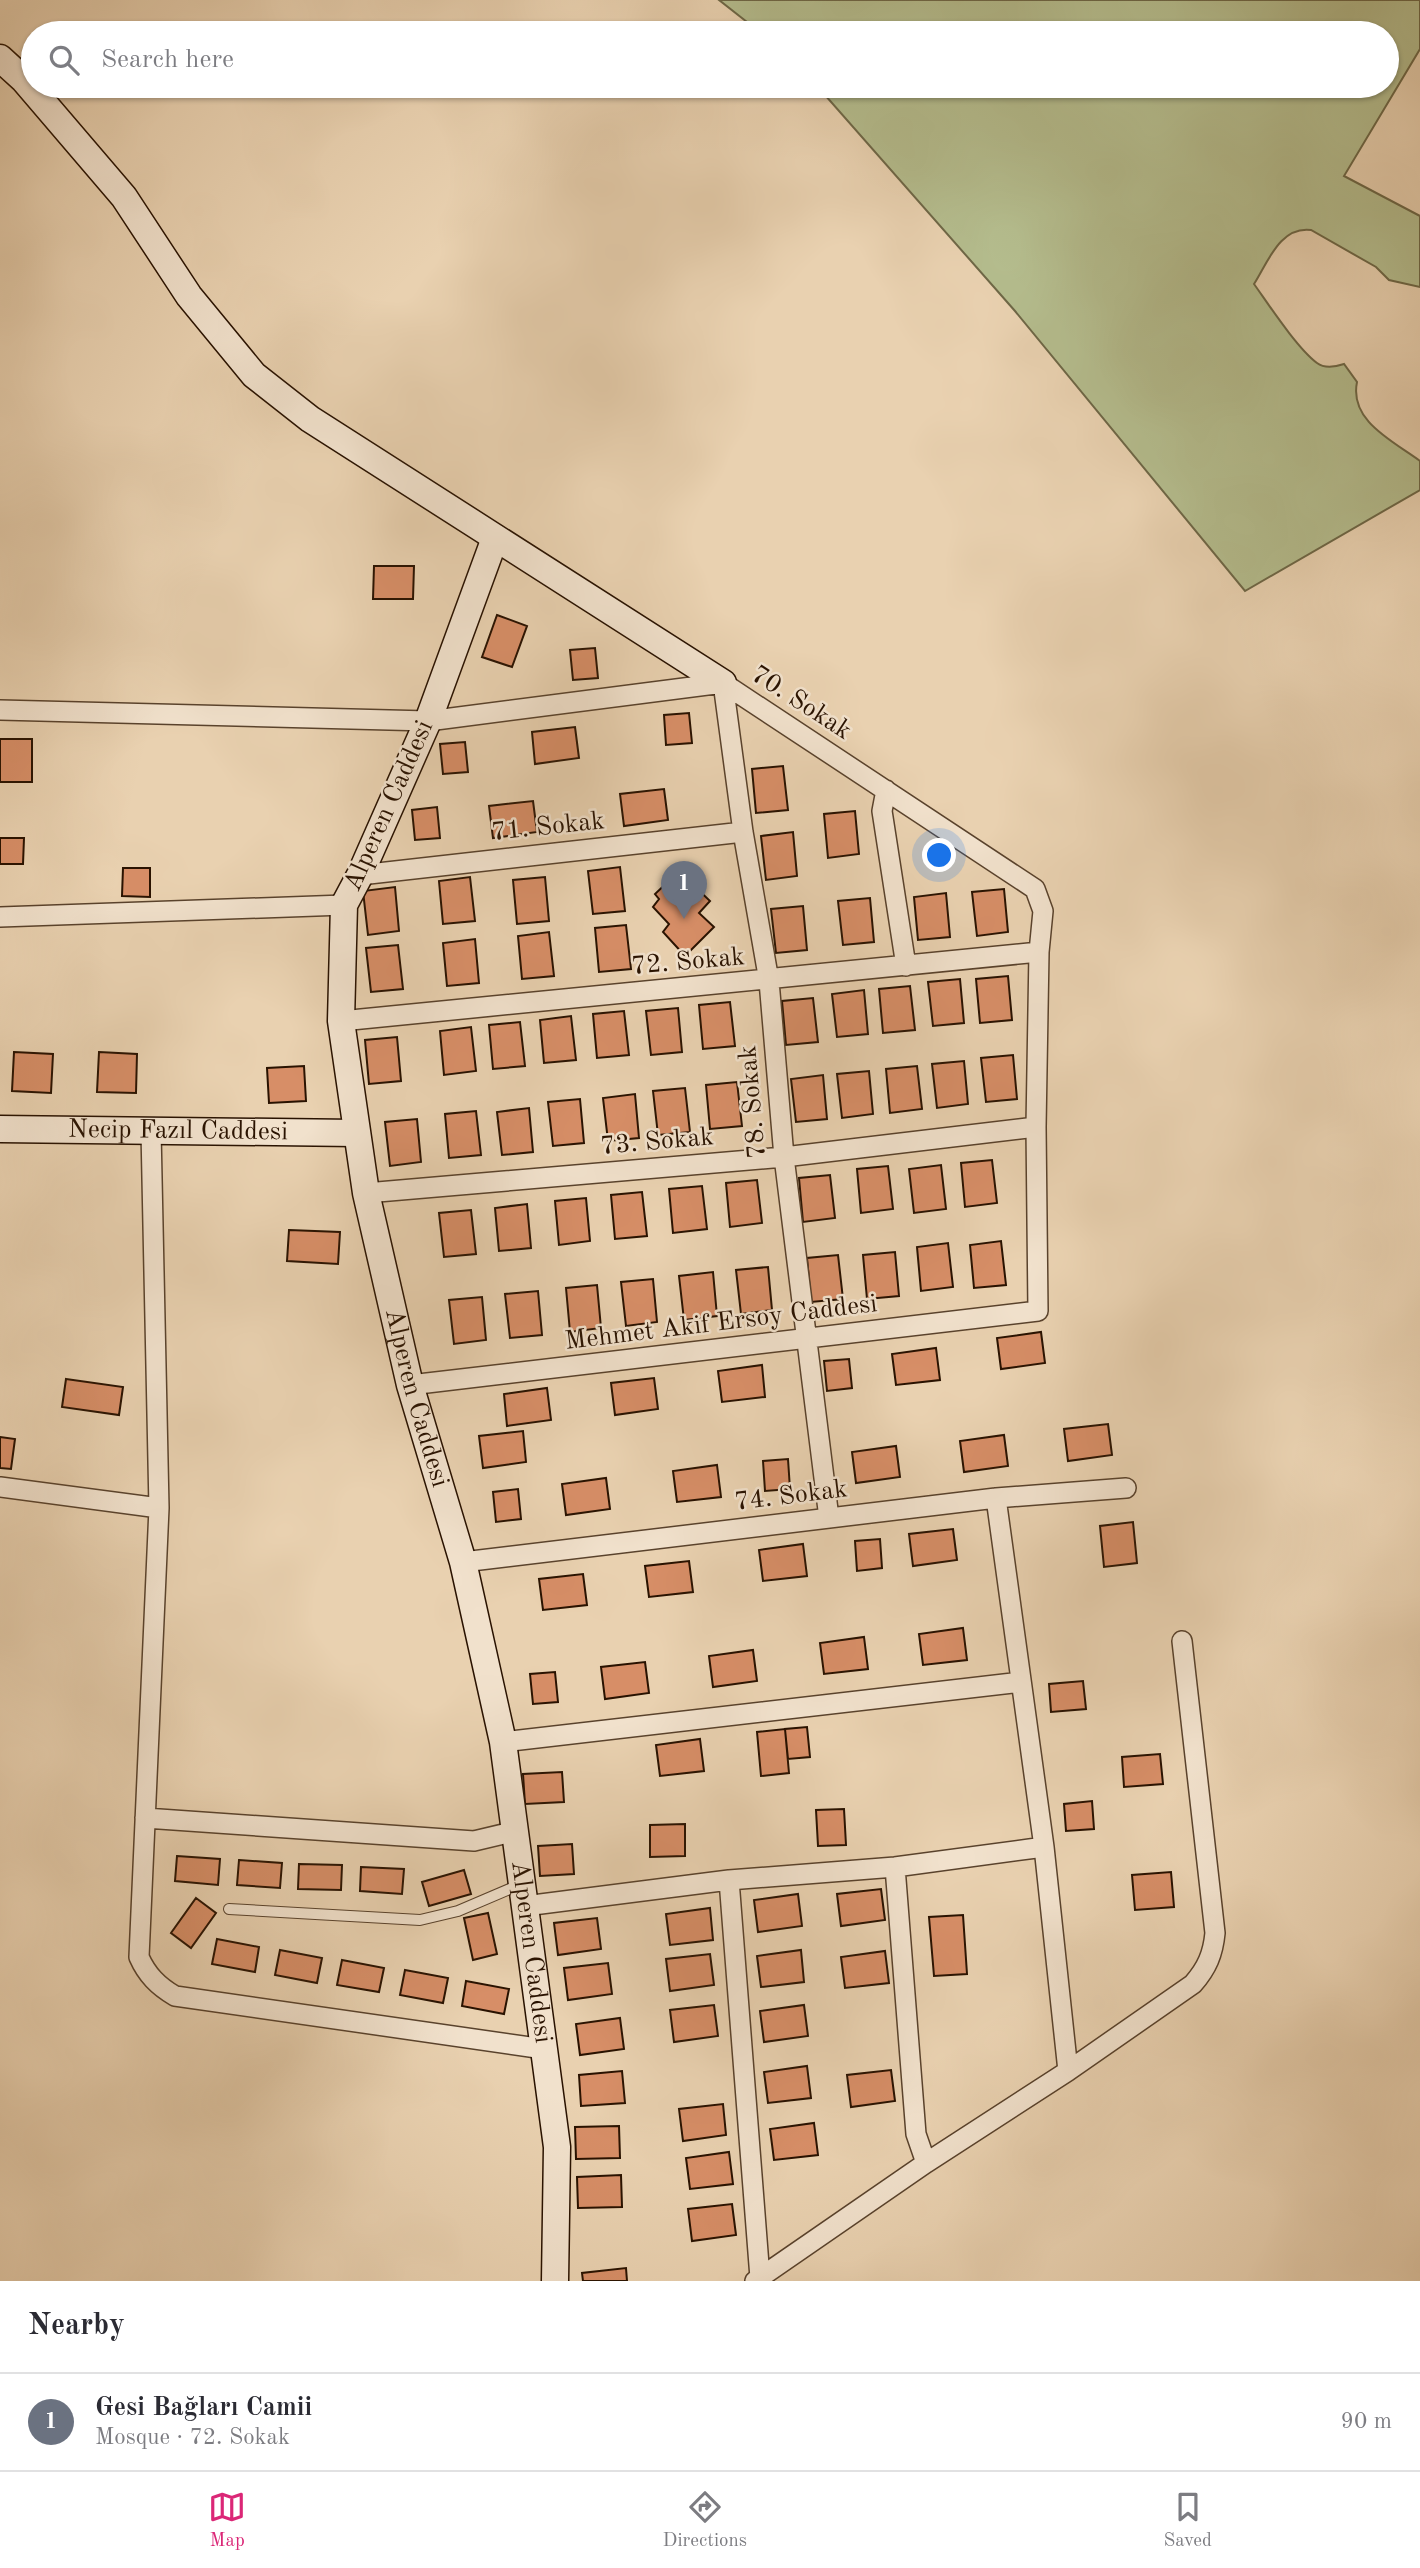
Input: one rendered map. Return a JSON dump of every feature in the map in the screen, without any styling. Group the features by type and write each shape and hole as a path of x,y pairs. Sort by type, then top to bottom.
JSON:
{"street":[{"path":"0,58 21,77"},
{"path":"39,98 124,197 189,296 254,375 310,419 723,683"},
{"name":"Alperen Caddesi","path":"495,538 428,720 360,875 344,905 341,1021 366,1193 410,1385 463,1562 503,1742 556,2147 555,2281"},
{"name":"70. Sokak","path":"0,710 428,720 723,683 1028,883 1035,889 1042,904 1039,952"},
{"name":"78. Sokak","path":"723,683 743,832 769,981 784,1157 829,1518"},
{"path":"886,790 882,811 906,966"},
{"name":"71. Sokak","path":"360,875 743,832"},
{"path":"0,917 344,905"},
{"path":"1036,1127 1039,952"},
{"name":"72. Sokak","path":"341,1021 769,981 1039,952"},
{"name":"73. Sokak","path":"366,1193 784,1157 1036,1127"},
{"name":"Mehmet Akif Ersoy Caddesi","path":"410,1385 1038,1311 1036,1127"},
{"name":"Necip Fazıl Caddesi","path":"0,1129 356,1133"},
{"path":"151,1131 159,1508 139,1957 148,1974 164,1990 175,1996 544,2049"},
{"path":"0,1487 159,1508"},
{"name":"74. Sokak","path":"463,1562 996,1498 1126,1488"},
{"path":"996,1498 1044,1847 1068,2071"},
{"path":"758,2279 926,2163 1068,2071 1193,1984 1203,1972 1213,1947 1214,1933 1182,1641"},
{"path":"503,1742 1021,1682"},
{"path":"145,1818 474,1841 516,1831"},
{"path":"524,1894 895,1867 1044,1847"},
{"path":"895,1867 916,2134 926,2163"},
{"path":"729,1880 758,2279"}],"lane":[{"path":"229,1909 420,1920 524,1894"}],"green space":[{"path":"719,0 1420,0 1420,49 1399,84 1399,21 746,21"},
{"path":"828,98 1391,98 1344,176 1420,216 1420,287 1389,280 1376,267 1311,230 1300,230 1283,240 1254,284 1309,356 1323,366 1344,364 1357,382 1356,396 1366,419 1375,429 1420,461 1420,490 1245,591 1015,311"}],"building":[{"path":"374,566 414,566 413,599 373,599"},
{"path":"497,615 527,626 512,667 482,657"},
{"path":"595,648 598,678 573,680 570,650"},
{"path":"689,713 692,743 666,745 664,715"},
{"path":"575,727 579,758 535,764 532,732"},
{"path":"0,739 32,739 32,782 0,782"},
{"path":"465,742 468,772 443,774 440,744"},
{"path":"783,766 788,810 756,813 752,769"},
{"path":"664,789 668,820 624,826 620,794"},
{"path":"533,801 537,832 493,838 489,806"},
{"path":"437,807 440,838 415,840 412,810"},
{"path":"855,811 859,854 828,858 824,814"},
{"path":"793,832 797,876 766,880 761,836"},
{"path":"0,838 24,838 23,864 0,864"},
{"path":"620,867 625,911 593,914 588,871"},
{"path":"123,868 150,868 150,897 122,896"},
{"path":"674,876 679,882 685,877 710,901 699,913 714,927 685,956 663,932 669,924 653,907 659,899 655,894"},
{"path":"470,877 475,921 443,924 439,881"},
{"path":"545,877 549,921 517,924 513,880"},
{"path":"395,887 399,931 368,935 363,891"},
{"path":"1004,889 1008,932 977,936 972,892"},
{"path":"946,893 950,937 918,940 914,897"},
{"path":"870,898 874,942 843,945 838,901"},
{"path":"803,906 807,950 776,953 771,909"},
{"path":"626,925 631,969 599,972 595,928"},
{"path":"549,932 554,976 522,979 518,936"},
{"path":"475,939 479,983 447,986 443,943"},
{"path":"398,945 403,989 371,992 366,948"},
{"path":"1008,976 1012,1020 980,1023 976,979"},
{"path":"960,979 964,1023 933,1026 928,982"},
{"path":"910,986 915,1030 883,1033 879,989"},
{"path":"864,990 868,1034 837,1037 832,994"},
{"path":"813,998 818,1042 786,1045 782,1001"},
{"path":"730,1002 735,1046 703,1049 699,1005"},
{"path":"678,1008 682,1052 651,1055 646,1011"},
{"path":"624,1011 629,1055 597,1058 593,1014"},
{"path":"571,1016 576,1060 544,1063 540,1020"},
{"path":"520,1022 525,1066 493,1069 489,1025"},
{"path":"471,1027 476,1071 444,1075 440,1031"},
{"path":"397,1037 401,1081 369,1084 365,1040"},
{"path":"14,1052 53,1054 51,1093 12,1091"},
{"path":"99,1052 137,1054 136,1093 97,1092"},
{"path":"1013,1055 1017,1099 986,1102 981,1058"},
{"path":"964,1061 968,1104 937,1108 932,1064"},
{"path":"304,1066 306,1101 269,1103 267,1068"},
{"path":"917,1066 922,1109 890,1113 886,1069"},
{"path":"869,1071 873,1114 842,1118 837,1074"},
{"path":"823,1075 827,1119 796,1122 791,1079"},
{"path":"737,1082 742,1126 710,1129 706,1085"},
{"path":"685,1088 690,1132 658,1135 653,1091"},
{"path":"635,1094 639,1138 608,1141 603,1098"},
{"path":"580,1099 584,1143 553,1146 548,1102"},
{"path":"529,1108 533,1152 502,1155 497,1112"},
{"path":"476,1111 481,1155 449,1158 445,1114"},
{"path":"417,1119 421,1162 390,1166 385,1122"},
{"path":"992,1160 997,1203 965,1207 961,1163"},
{"path":"941,1165 946,1209 914,1213 909,1169"},
{"path":"888,1166 893,1209 861,1213 857,1169"},
{"path":"830,1175 835,1218 803,1222 799,1178"},
{"path":"757,1180 762,1223 730,1227 726,1183"},
{"path":"702,1186 707,1229 673,1233 669,1189"},
{"path":"642,1192 647,1236 615,1239 611,1195"},
{"path":"586,1198 590,1241 559,1245 555,1201"},
{"path":"527,1204 531,1248 499,1251 495,1208"},
{"path":"471,1210 476,1254 444,1257 439,1213"},
{"path":"289,1230 340,1232 338,1264 287,1261"},
{"path":"1001,1241 1006,1285 974,1288 970,1245"},
{"path":"948,1243 953,1287 921,1291 917,1247"},
{"path":"895,1252 899,1296 867,1299 863,1255"},
{"path":"838,1255 843,1299 811,1302 807,1258"},
{"path":"768,1267 772,1310 741,1314 736,1270"},
{"path":"713,1272 717,1316 684,1320 679,1276"},
{"path":"653,1279 657,1322 626,1326 621,1282"},
{"path":"597,1285 601,1328 570,1332 566,1288"},
{"path":"538,1291 542,1335 510,1338 505,1294"},
{"path":"482,1297 486,1340 454,1344 449,1300"},
{"path":"1041,1332 1045,1363 1001,1369 997,1338"},
{"path":"936,1348 940,1380 896,1385 892,1354"},
{"path":"849,1359 852,1388 827,1391 824,1361"},
{"path":"762,1365 765,1397 722,1402 718,1371"},
{"path":"654,1378 658,1409 615,1415 611,1383"},
{"path":"66,1379 123,1387 119,1415 62,1407"},
{"path":"547,1388 551,1420 507,1426 504,1394"},
{"path":"1108,1424 1112,1455 1068,1461 1064,1429"},
{"path":"523,1431 526,1462 483,1468 479,1436"},
{"path":"1004,1435 1008,1466 964,1472 960,1441"},
{"path":"0,1437 15,1439 11,1469 0,1468"},
{"path":"896,1446 900,1477 856,1483 852,1452"},
{"path":"788,1459 790,1489 765,1491 763,1461"},
{"path":"717,1465 721,1497 677,1502 673,1471"},
{"path":"606,1478 610,1509 566,1515 562,1484"},
{"path":"518,1489 521,1519 496,1522 493,1492"},
{"path":"1133,1522 1137,1563 1104,1567 1100,1526"},
{"path":"953,1529 957,1560 913,1566 909,1534"},
{"path":"880,1539 882,1568 857,1571 855,1541"},
{"path":"803,1544 807,1576 763,1581 759,1550"},
{"path":"689,1561 693,1592 649,1597 645,1566"},
{"path":"583,1574 587,1605 543,1610 539,1579"},
{"path":"963,1628 967,1660 923,1665 919,1634"},
{"path":"864,1637 868,1669 824,1674 820,1643"},
{"path":"753,1650 757,1681 713,1687 709,1656"},
{"path":"645,1662 649,1693 605,1699 601,1667"},
{"path":"555,1672 558,1702 533,1704 530,1674"},
{"path":"1083,1681 1086,1709 1051,1712 1049,1684"},
{"path":"807,1727 810,1757 788,1759 785,1729"},
{"path":"785,1729 789,1773 761,1776 757,1732"},
{"path":"700,1739 704,1771 660,1776 656,1745"},
{"path":"1160,1754 1163,1784 1124,1787 1122,1757"},
{"path":"562,1772 564,1802 525,1804 523,1774"},
{"path":"1092,1801 1094,1829 1066,1831 1064,1804"},
{"path":"844,1809 846,1845 818,1846 816,1810"},
{"path":"685,1824 685,1856 650,1857 650,1825"},
{"path":"572,1844 574,1874 540,1876 538,1846"},
{"path":"177,1856 220,1859 218,1885 175,1881"},
{"path":"239,1860 282,1863 280,1888 237,1885"},
{"path":"299,1864 342,1865 341,1890 298,1889"},
{"path":"361,1867 404,1869 402,1894 360,1891"},
{"path":"464,1870 471,1894 429,1906 422,1882"},
{"path":"1171,1872 1174,1907 1135,1910 1132,1875"},
{"path":"881,1889 885,1920 841,1926 837,1894"},
{"path":"798,1894 802,1926 758,1932 754,1900"},
{"path":"196,1898 216,1913 191,1948 171,1933"},
{"path":"710,1908 713,1940 670,1945 666,1914"},
{"path":"488,1913 497,1954 473,1960 464,1918"},
{"path":"963,1915 967,1974 934,1976 929,1917"},
{"path":"597,1918 601,1949 558,1955 554,1923"},
{"path":"217,1939 259,1947 255,1972 212,1964"},
{"path":"280,1950 322,1958 317,1983 275,1975"},
{"path":"801,1950 804,1982 761,1987 757,1956"},
{"path":"885,1951 889,1983 845,1988 841,1957"},
{"path":"710,1954 714,1985 670,1991 666,1959"},
{"path":"342,1960 384,1968 379,1992 337,1985"},
{"path":"608,1963 612,1994 568,2000 564,1968"},
{"path":"405,1970 448,1978 443,2003 400,1995"},
{"path":"466,1981 509,1989 504,2014 462,2006"},
{"path":"714,2005 718,2036 674,2042 670,2010"},
{"path":"804,2005 808,2036 764,2042 760,2011"},
{"path":"620,2018 624,2049 580,2055 576,2024"},
{"path":"807,2066 811,2098 768,2103 764,2072"},
{"path":"891,2070 895,2101 851,2107 847,2075"},
{"path":"622,2071 625,2103 581,2106 579,2075"},
{"path":"723,2104 726,2135 683,2141 679,2109"},
{"path":"814,2123 818,2155 774,2160 770,2129"},
{"path":"619,2126 620,2158 576,2159 575,2127"},
{"path":"729,2152 733,2184 690,2189 686,2158"},
{"path":"621,2175 622,2207 578,2208 577,2177"},
{"path":"732,2204 736,2235 692,2241 688,2209"},
{"path":"626,2268 627,2281 583,2281 582,2273"}],"place":[{"name":"Gesi Bağları Camii","path":"684,919"}]}
